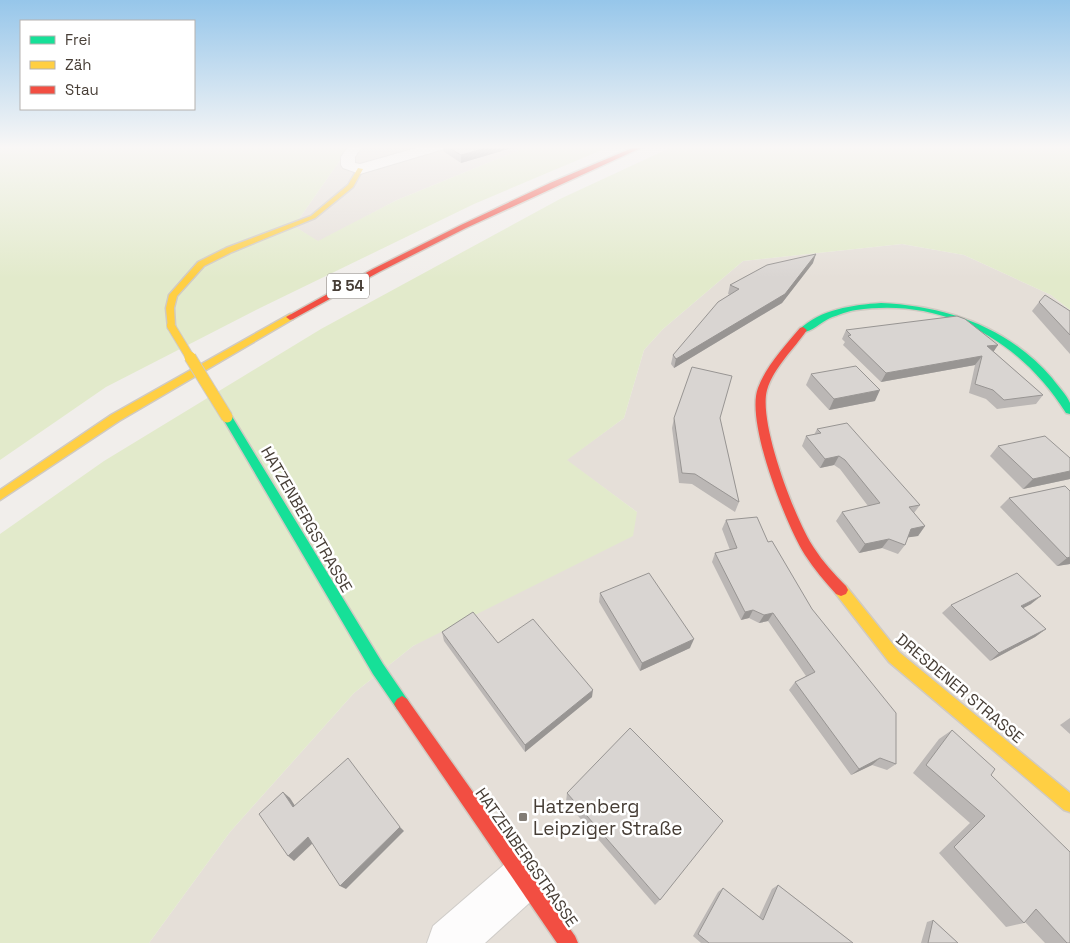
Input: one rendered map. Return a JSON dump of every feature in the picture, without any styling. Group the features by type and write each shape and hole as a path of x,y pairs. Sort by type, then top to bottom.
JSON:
{"street":[{"name":"HATZENBERGSTRASSE","path":"347,190 313,217 228,250 201,264 173,295 170,308 171,326 378,669 568,943"},
{"name":"B 54","path":"0,496 131,409 340,290 469,224 542,190"},
{"name":"DRESDENER STRASSE","path":"1070,411 1058,391 1015,348 968,321 916,306 871,306 846,311 804,329 780,359 761,393 767,443 789,510 809,551 894,657 1070,804"},
{"path":"450,943 522,879"}],"shaded area":[{"path":"319,190 421,190 397,200 318,242 294,226"},
{"path":"902,244 964,255 1051,295 1070,310 1070,943 149,943 230,832 354,693 413,646 637,512 566,460 624,418 644,350 663,329 743,261"}],"green space":[{"path":"0,190 319,190 294,226 318,241 397,200 421,190 507,190 474,204 260,308 106,387 0,460"},
{"path":"579,190 1070,190 1070,310 1051,295 964,255 902,244 743,261 663,329 644,350 624,418 567,460 637,512 633,536 413,646 354,693 230,832 149,943 0,943 0,534 104,461 321,329"}],"building":[{"path":"816,254 785,294 676,359 673,355 718,302 739,289 730,285 767,265"},
{"path":"1045,295 1070,311 1070,335 1039,302"},
{"path":"957,316 965,319 998,345 987,346 1043,395 1004,400 993,390 975,384 982,356 886,373 848,336 851,335 846,330"},
{"path":"856,366 880,390 834,399 811,374"},
{"path":"692,367 732,376 720,418 739,502 695,474 682,473 674,418"},
{"path":"847,423 920,505 909,507 925,526 911,529 905,545 889,539 865,544 842,512 880,503 845,460 839,456 825,459 806,436 821,433 817,429"},
{"path":"1045,436 1070,458 1070,471 1033,479 998,446"},
{"path":"1065,486 1070,491 1070,557 1067,558 1009,498"},
{"path":"757,517 768,542 772,541 812,609 896,713 896,764 880,758 859,769 795,682 815,672 773,613 764,615 753,610 745,612 715,553 737,548 726,520"},
{"path":"649,573 694,639 642,663 600,593"},
{"path":"1017,573 1041,596 1021,606 1046,629 999,653 951,605"},
{"path":"473,612 498,643 533,619 593,690 525,745 442,632"},
{"path":"630,728 723,821 660,900 567,793"},
{"path":"952,730 995,769 991,775 1070,852 1070,943 1067,943 1036,909 1024,923 954,847 985,816 926,765"},
{"path":"348,758 400,827 340,886 308,837 288,856 259,814 283,792 293,807"},
{"path":"778,885 853,943 709,943 698,934 723,888 763,920"},
{"path":"933,920 958,943 928,943"}],"traffic: fast":[{"path":"803,330 827,316 853,308 881,305 939,312 967,322 1015,348 1045,377 1070,411"},
{"path":"227,417 378,669 402,704"}],"traffic: slow":[{"path":"171,326 170,308 173,295 201,264 229,250 313,217 346,190"},
{"path":"0,496 115,418 290,317"},
{"path":"171,326 227,417"},
{"path":"841,590 894,657 1070,804"}],"traffic: jam":[{"path":"290,317 376,270 463,226 541,190"},
{"path":"803,330 779,361 763,387 761,410 769,452 792,519 813,556 841,590"},
{"path":"402,704 568,943"}],"place":[{"name":"Hatzenberg Leipziger Straße","path":"523,817"}]}
